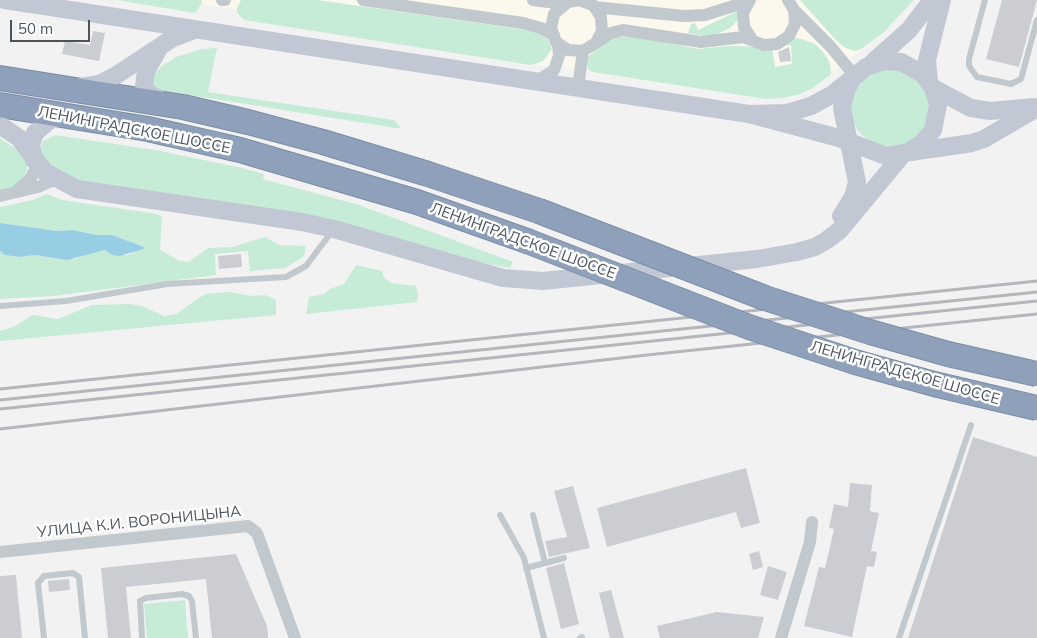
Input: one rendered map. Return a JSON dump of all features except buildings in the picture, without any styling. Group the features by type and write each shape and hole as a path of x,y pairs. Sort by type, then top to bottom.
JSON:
{"highway":[{"name":"ЛЕНИНГРАДСКОЕ ШОССЕ","path":"0,78 174,106 323,142 539,211 791,306 940,352 1037,374"},
{"name":"ЛЕНИНГРАДСКОЕ ШОССЕ","path":"0,105 148,129 240,150 417,202 527,241 749,327 855,362 934,384 1037,408"}],"main road":[{"path":"5,0 749,114 852,138 886,156 972,143 984,139 1037,108"},
{"path":"749,114 776,114 811,106 833,94 909,30 932,0"},
{"path":"0,125 19,138 35,160 56,179 77,189 334,228 503,278 542,281 757,259 797,252 827,240 840,230 905,153 922,143 932,130 938,105 931,84 927,60 942,0"},
{"path":"62,88 99,84 116,76 162,44 197,29"},
{"path":"162,44 152,58 144,86 148,93 174,106"},
{"path":"797,252 818,240 829,230 853,197 857,182 852,138 843,99 861,71 884,61 901,62 917,68 931,84 972,108 990,111 1037,108"},
{"path":"35,160 32,145 39,127 51,120 68,115"}],"street":[{"path":"363,0 523,23 541,28 568,50 583,51 611,33 623,30 701,42 734,37 751,38 764,44 777,44 789,36 795,24 791,5"},
{"path":"539,0 567,2 579,0 594,7 684,16 705,15 750,0"},
{"path":"750,0 743,13 744,27 751,38"},
{"path":"537,81 554,70 559,56 556,39 551,28 554,14 567,2"},
{"path":"791,5 830,46 861,71"},
{"path":"594,7 601,17 602,32 597,41"},
{"path":"578,88 583,51"},
{"path":"14,193 24,187 31,178 35,160"},
{"path":"0,196 56,179"},
{"path":"781,638 810,542 812,522"},
{"name":"УЛИЦА К.И. ВОРОНИЦЫНА","path":"0,552 248,526 257,534 295,638"}],"lane":[{"path":"985,0 969,59 969,66 972,72 983,79 1012,84 1021,79 1037,20"},
{"path":"0,306 66,300 167,284 286,276 306,266 334,228"},
{"path":"900,638 971,425"},
{"path":"500,515 508,533 520,548 544,638"},
{"path":"533,515 545,563"},
{"path":"526,568 564,558"},
{"path":"44,638 38,583 44,576 73,572 79,577 85,638"},
{"path":"142,638 140,601 146,598 182,594 189,596 192,601 196,638"}],"shaded area":[{"path":"117,0 914,0 883,33 813,88 783,98 766,99 244,20 238,16 237,10 202,4 195,13"}],"green space":[{"path":"117,0 201,0 202,3 195,13"},
{"path":"241,0 317,0 534,31 547,37 552,49 543,61 531,65 244,20 237,13"},
{"path":"800,0 914,0 883,33 861,49 854,51 844,47 835,39"},
{"path":"740,10 737,21 730,28 711,37 688,33 691,24 695,23 698,30"},
{"path":"635,36 698,49 727,46 772,47 775,67 792,64 791,45 780,46 795,38 802,39 815,44 824,53 830,63 831,74 813,88 800,94 766,99 592,72 588,69 587,58 603,43 618,37"},
{"path":"217,48 208,92 394,120 402,129 152,89 151,77 162,66 176,57 202,49"},
{"path":"890,69 905,72 918,80 926,93 929,108 926,123 918,136 905,144 890,147 875,144 862,136 854,123 851,108 854,93 862,80 875,72"},
{"path":"55,135 155,150 264,174 263,179 359,205 513,262 510,268 83,183 59,174 42,155 40,149 43,141"},
{"path":"0,138 23,154 27,162 27,169 23,180 15,187 0,191"},
{"path":"47,194 62,200 157,214 162,217 160,250 180,261 189,262 208,248 232,247 265,237 279,245 305,246 305,252 303,257 285,268 250,271 248,251 215,254 216,275 53,296 0,299 0,251 5,255 19,257 36,255 75,259 89,252 105,250 112,255 128,255 144,247 112,235 96,235 73,230 57,231 0,223 0,207 33,200"},
{"path":"356,265 382,271 384,278 391,283 416,286 417,302 306,314 309,297 324,294 330,289 344,284"},
{"path":"229,292 253,296 265,295 276,300 276,315 0,341 0,331 13,327 33,315 58,319 92,305 130,304 142,306 164,316 176,314 205,294"},
{"path":"185,600 188,638 147,638 144,604"}],"water":[{"path":"0,223 57,231 73,230 96,235 112,235 144,247 143,249 120,256 112,255 105,250 67,260 36,255 19,257 5,255 0,251"}],"railway":[{"path":"0,389 1037,281"},
{"path":"0,400 1037,292"},
{"path":"0,409 1037,301"},
{"path":"0,429 647,355 1037,314"}]}
